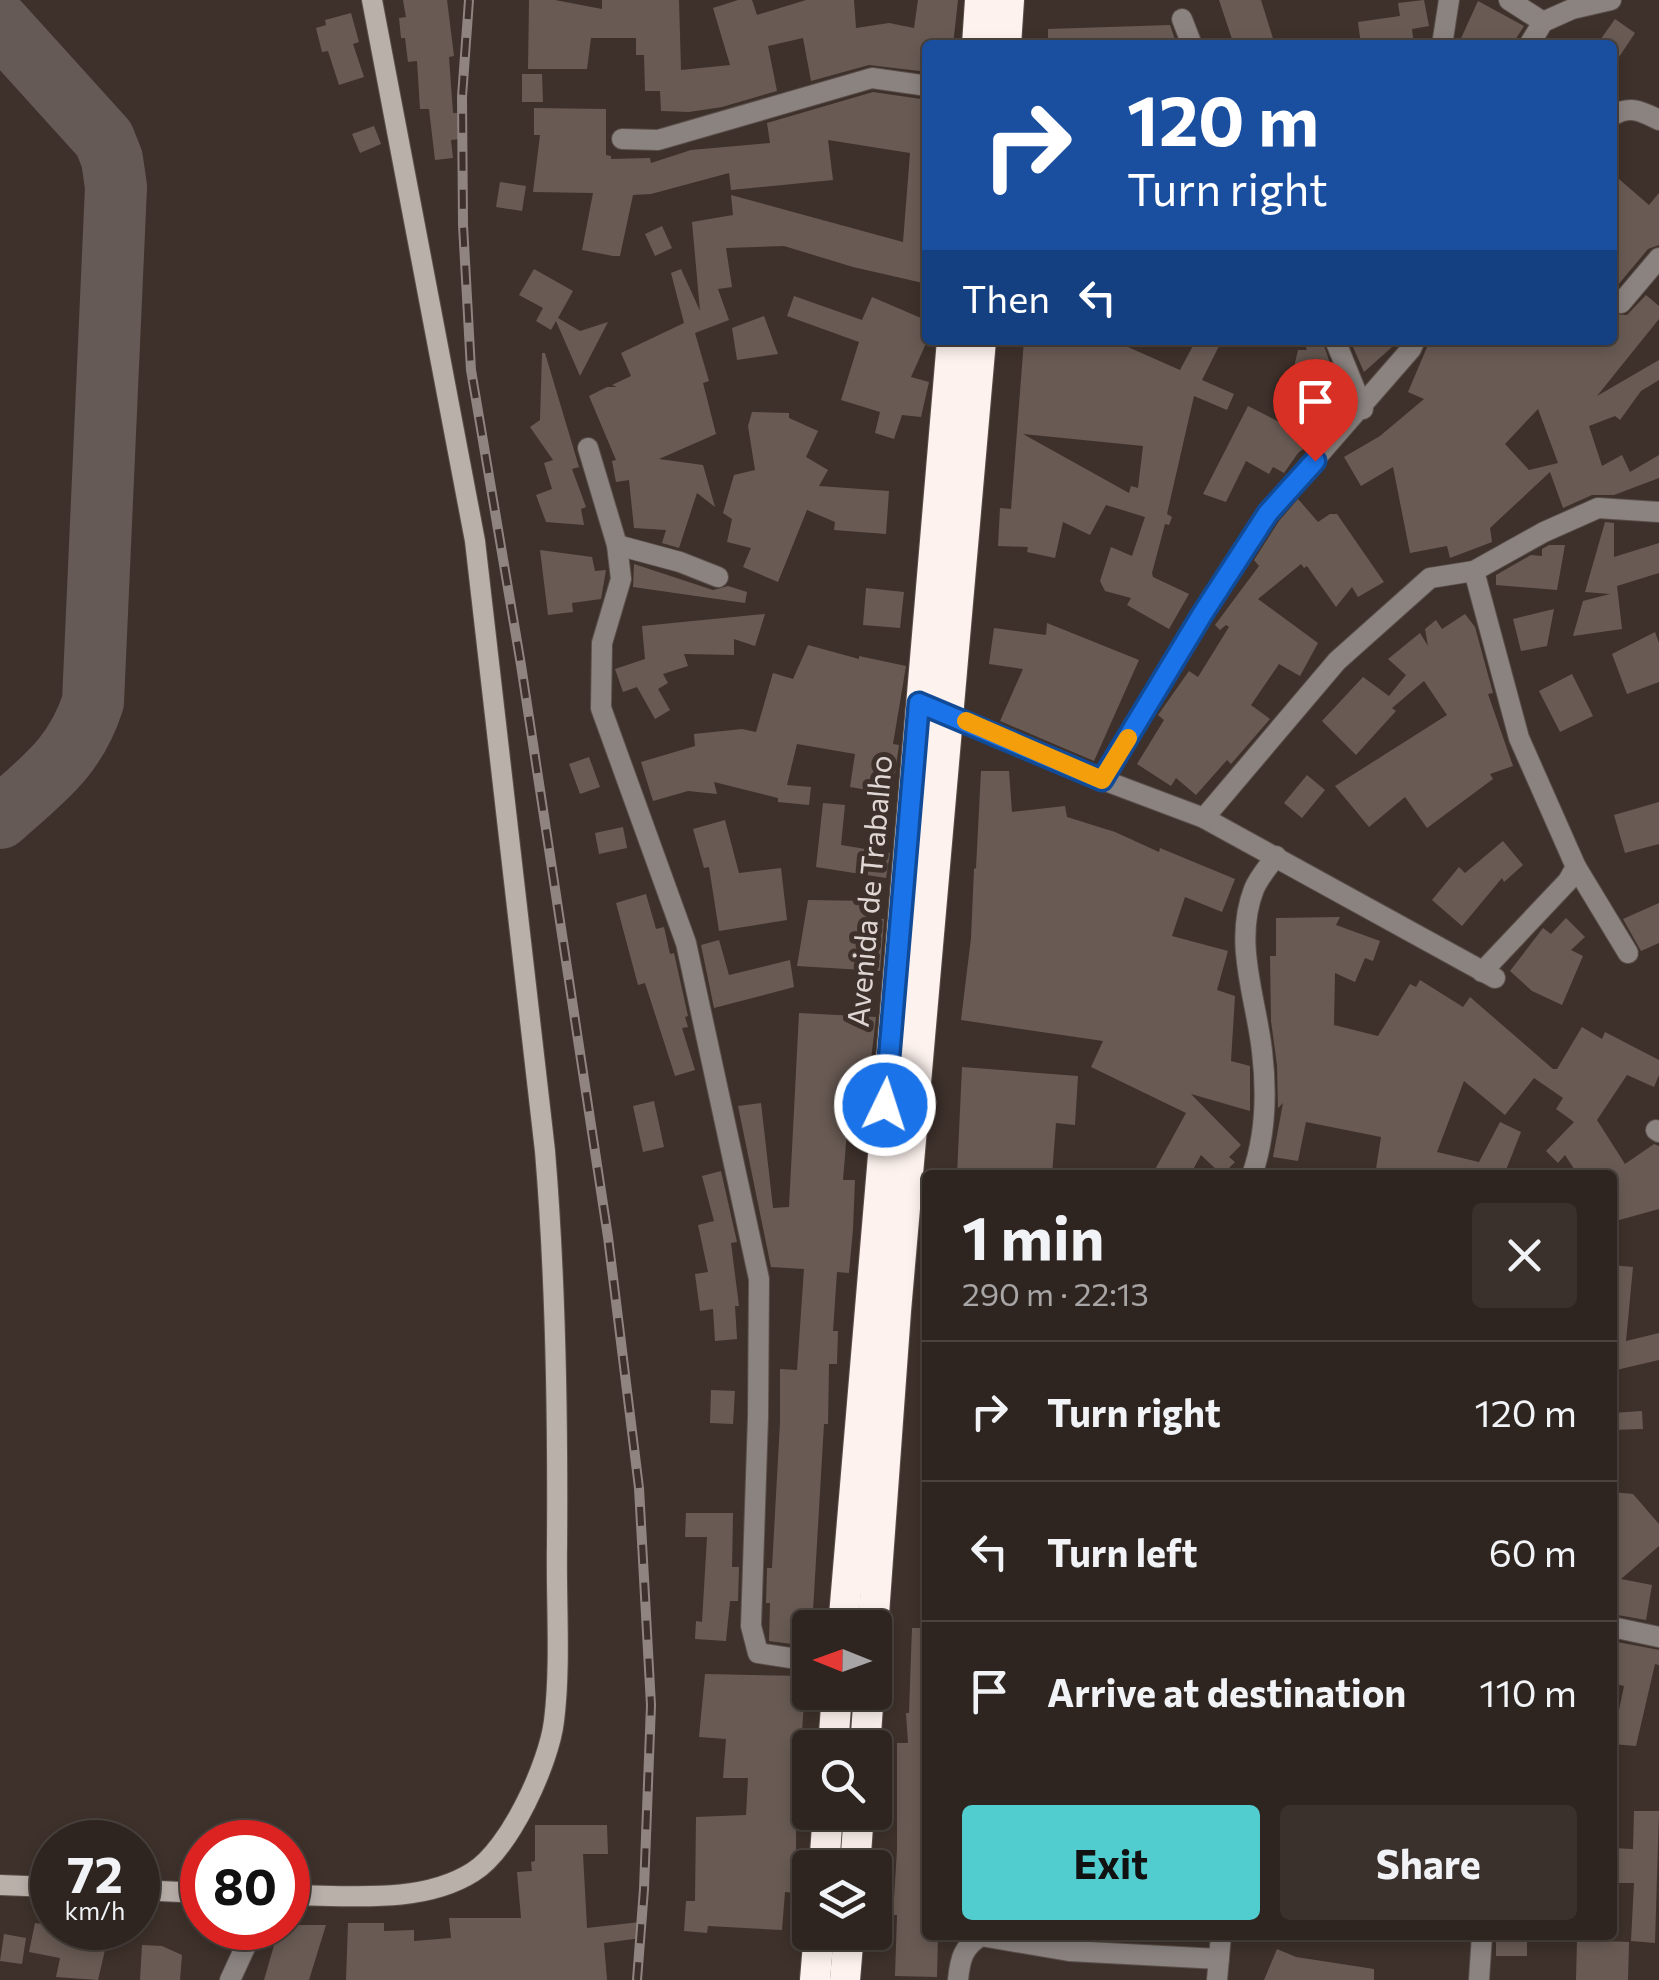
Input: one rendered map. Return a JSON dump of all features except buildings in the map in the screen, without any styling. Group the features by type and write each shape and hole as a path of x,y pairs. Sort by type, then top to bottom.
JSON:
{"highway":[{"path":"977,40 980,0"},
{"path":"1006,40 1010,0"},
{"name":"Avenida de Trabalho","path":"844,1610 886,1266 915,921 919,703 952,345"},
{"name":"Avenida de Trabalho","path":"915,921 949,714 981,345"},
{"name":"Avenida de Trabalho","path":"874,1610 886,1266"},
{"path":"823,1950 830,1977"},
{"path":"830,1977 841,1950"}],"street":[{"path":"310,1895 375,1895 436,1889 476,1871 508,1836 534,1785 554,1723 558,1394 546,1151 475,542 372,0"},
{"path":"1443,40 1448,0"},
{"path":"1509,0 1544,22"},
{"path":"1532,40 1544,22 1611,0"},
{"path":"1182,19 1190,40"},
{"path":"622,139 658,140 872,78 922,85"},
{"path":"1617,113 1639,109 1659,120"},
{"path":"1621,303 1659,258"},
{"path":"1337,345 1363,409"},
{"path":"1102,780 1268,513 1363,409 1413,345"},
{"path":"588,448 618,545 622,579 602,643 600,708 686,943 758,1280 751,1626 758,1653 792,1658"},
{"path":"1204,818 1338,661 1430,578 1474,571 1544,532 1598,508 1659,512"},
{"path":"618,545 718,577"},
{"path":"1474,571 1519,738 1576,867 1628,954"},
{"path":"919,703 1204,818 1488,975 1576,867"},
{"path":"1255,1170 1266,1094 1246,956 1246,924 1254,887 1276,856"},
{"path":"1617,1627 1659,1638"},
{"path":"0,1885 30,1886"},
{"path":"958,1980 967,1945 975,1940"},
{"path":"1005,1940 1218,1969 1221,1940"},
{"path":"1479,1980 1482,1940"},
{"path":"230,1980 244,1950"}],"taxiway":[{"path":"0,24 104,139 116,187 93,702 67,753 0,818"}],"railway":[{"path":"469,0 462,97 463,225 471,370 521,665 608,1237 639,1488 651,1705 637,1980"}],"slow traffic":[{"path":"966,721 1102,780 1128,738"}],"route":[{"path":"885,1105 919,703 1102,780 1268,513 1315,461"}]}
